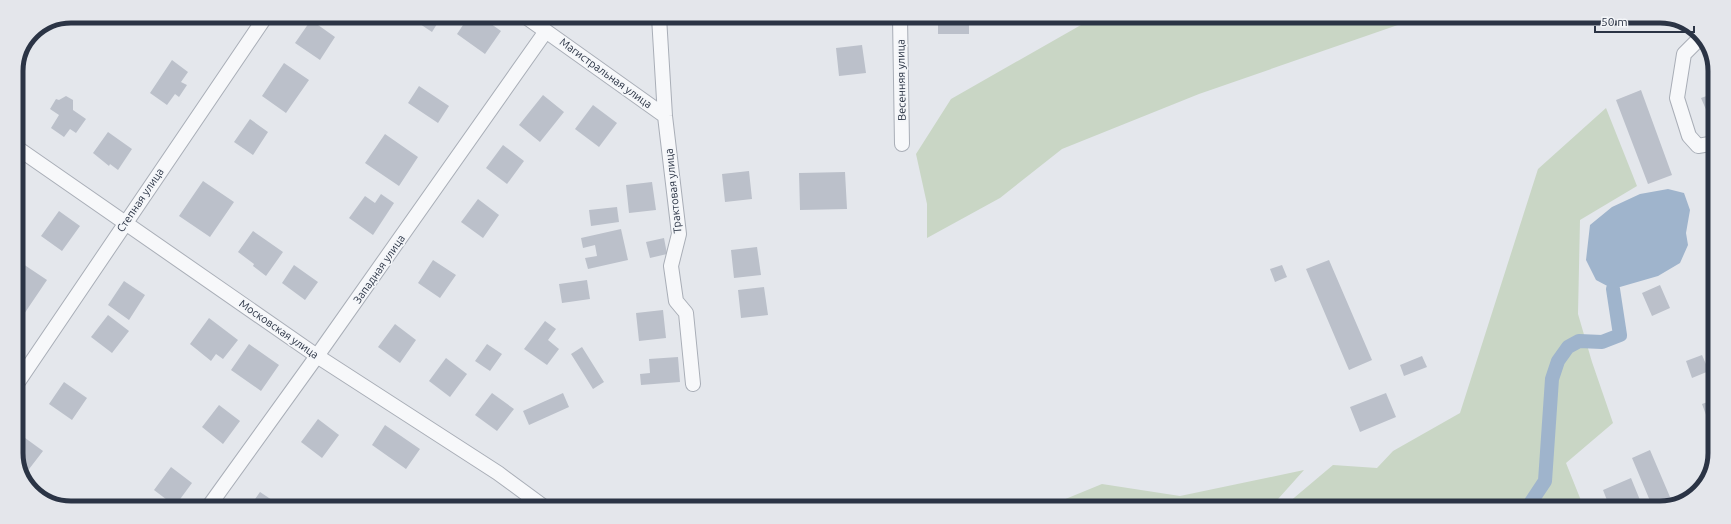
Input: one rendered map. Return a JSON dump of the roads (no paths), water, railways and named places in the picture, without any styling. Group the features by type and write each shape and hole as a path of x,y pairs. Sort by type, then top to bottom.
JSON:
{"street":[{"name":"Степная улица","path":"23,374 261,23"},
{"name":"Магистральная улица","path":"535,23 665,116"},
{"name":"Трактовая улица","path":"658,23 665,116 679,234 671,266 676,301 686,313 693,384"},
{"name":"Весенняя улица","path":"900,23 902,144"},
{"name":"Западная улица","path":"213,501 318,356 546,31"},
{"path":"1697,41 1684,54 1677,98 1689,136 1698,146 1708,144"},
{"name":"Московская улица","path":"23,152 318,356 498,473 536,501"}],"water":[{"path":"1668,189 1684,193 1690,210 1686,233 1688,245 1680,263 1658,276 1613,289 1596,280 1586,260 1590,225 1612,207 1640,194"}],"waterway":[{"path":"1532,501 1545,481 1552,379 1558,361 1568,347 1579,341 1602,342 1620,335 1613,289"}]}
